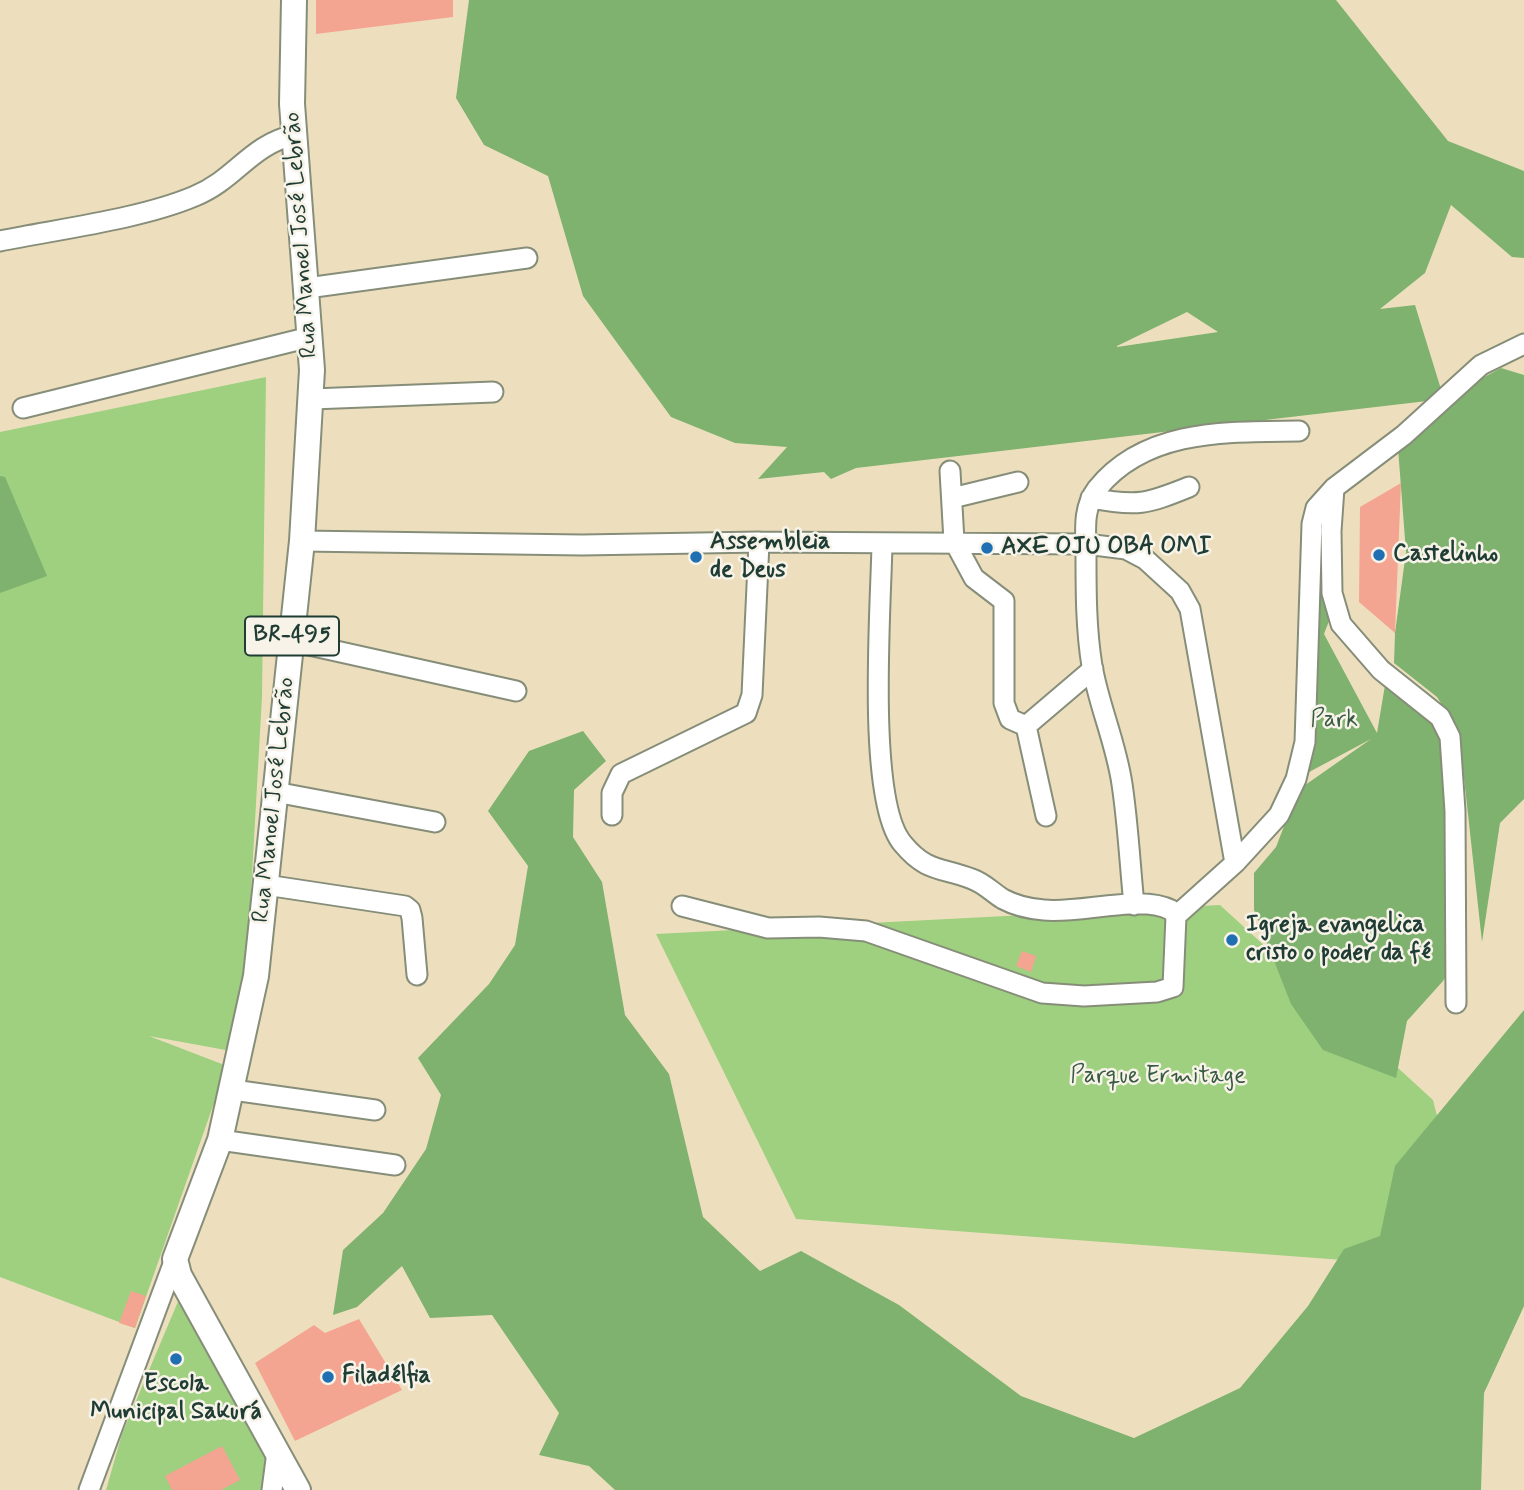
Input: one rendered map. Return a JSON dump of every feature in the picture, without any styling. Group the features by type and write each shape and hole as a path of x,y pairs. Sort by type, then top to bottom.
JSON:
{"main road":[{"name":"Rua Manoel José Lebrão","path":"176,1259 220,1140 256,976 302,541 312,399 307,288 292,104 294,0"},
{"path":"176,1259 179,1275 298,1490"}],"street":[{"path":"0,241 174,204 217,186 262,146 294,135"},
{"path":"307,288 527,258"},
{"path":"23,408 310,337"},
{"path":"682,906 768,928 819,927 866,932 1042,993 1084,996 1157,992 1173,986 1176,916 1236,863 1279,815 1296,779 1305,742 1312,524 1316,508 1334,488 1412,428 1480,365 1524,344"},
{"path":"312,399 494,393"},
{"path":"1134,905 1122,784 1113,737 1093,669 1087,630 1085,521 1091,499 1098,488 1124,466 1168,442 1203,434 1299,431"},
{"path":"950,471 954,541 974,578 1004,601 1004,703 1010,719 1026,726"},
{"path":"953,498 1018,482"},
{"path":"1091,499 1128,505 1149,503 1189,487"},
{"path":"1334,488 1331,531 1332,593 1341,624 1381,670 1440,717 1450,737 1455,811 1456,1003"},
{"path":"302,541 582,545 759,541 882,544 954,541 1086,544 1126,549 1145,559 1180,591 1190,609 1236,863"},
{"path":"612,815 612,793 621,774 746,713 752,695 759,541"},
{"path":"882,544 879,750 886,804 898,838 933,869 972,878 1003,900 1025,908 1071,911 1134,905 1165,907 1176,916"},
{"path":"291,641 516,691"},
{"path":"1026,726 1093,669"},
{"path":"1026,726 1046,816"},
{"path":"275,792 435,822"},
{"path":"267,885 405,906 410,910 412,918 417,975"},
{"path":"233,1090 375,1110"},
{"path":"220,1140 395,1165"},
{"name":"Rua Manoel José Lebrão","path":"89,1490 176,1259"},
{"path":"272,1490 277,1452"}],"green space":[{"path":"469,0 1336,0 1448,141 1524,171 1524,258 1512,257 1451,205 1425,273 1380,309 1415,305 1444,399 856,468 831,479 824,472 758,479 787,447 735,443 671,417 583,296 548,176 484,145 456,98","holes":["1187,312 1218,332 1117,347"]},
{"path":"1501,368 1524,375 1524,799 1500,823 1482,942 1459,732 1437,697 1394,663 1395,633 1406,552 1398,448 1449,396"},
{"path":"266,377 262,697 242,1053 149,1036 227,1066 135,1328 0,1277 0,432"},
{"path":"0,476 5,477 47,576 0,593"},
{"name":"Park","path":"1323,499 1334,608 1324,634 1377,733 1386,679 1424,708 1442,735 1462,950 1443,981 1407,1021 1396,1078 1323,1050 1291,1004 1254,910 1254,873 1276,847 1298,790 1371,739 1296,779"},
{"path":"583,731 606,761 574,790 573,837 602,882 625,1015 669,1074 703,1217 760,1271 801,1251 899,1305 1021,1396 1134,1438 1240,1388 1308,1306 1344,1249 1380,1236 1395,1166 1524,1010 1524,1306 1484,1393 1481,1490 615,1490 589,1466 539,1455 559,1413 492,1315 430,1318 402,1266 357,1307 333,1315 343,1250 383,1213 426,1149 441,1095 418,1058 489,984 515,945 528,866 488,811 529,751"},
{"name":"Parque Ermitage","path":"1220,905 1433,1100 1476,1270 796,1219 656,934"},
{"name":"Escola Municipal Sakurá","path":"185,1285 306,1490 106,1490 122,1434"}],"building":[{"path":"316,0 453,0 453,17 316,34"},
{"name":"Castelinho","path":"1401,483 1395,633 1359,602 1360,507"},
{"path":"1022,951 1036,956 1031,972 1016,966"},
{"path":"131,1291 146,1296 135,1328 119,1323"},
{"name":"Filadélfia","path":"359,1319 402,1390 295,1441 255,1363 314,1325 325,1333"},
{"path":"222,1446 240,1480 221,1490 172,1490 165,1476"}],"place":[{"name":"AXE OJU OBA OMI","path":"987,548"},
{"name":"Castelinho","path":"1379,555"},
{"name":"Assembleia de Deus","path":"696,557"},
{"name":"Igreja evangelica cristo o poder da fé","path":"1232,940"},
{"name":"Escola Municipal Sakurá","path":"176,1359"},
{"name":"Filadélfia","path":"328,1377"}]}
